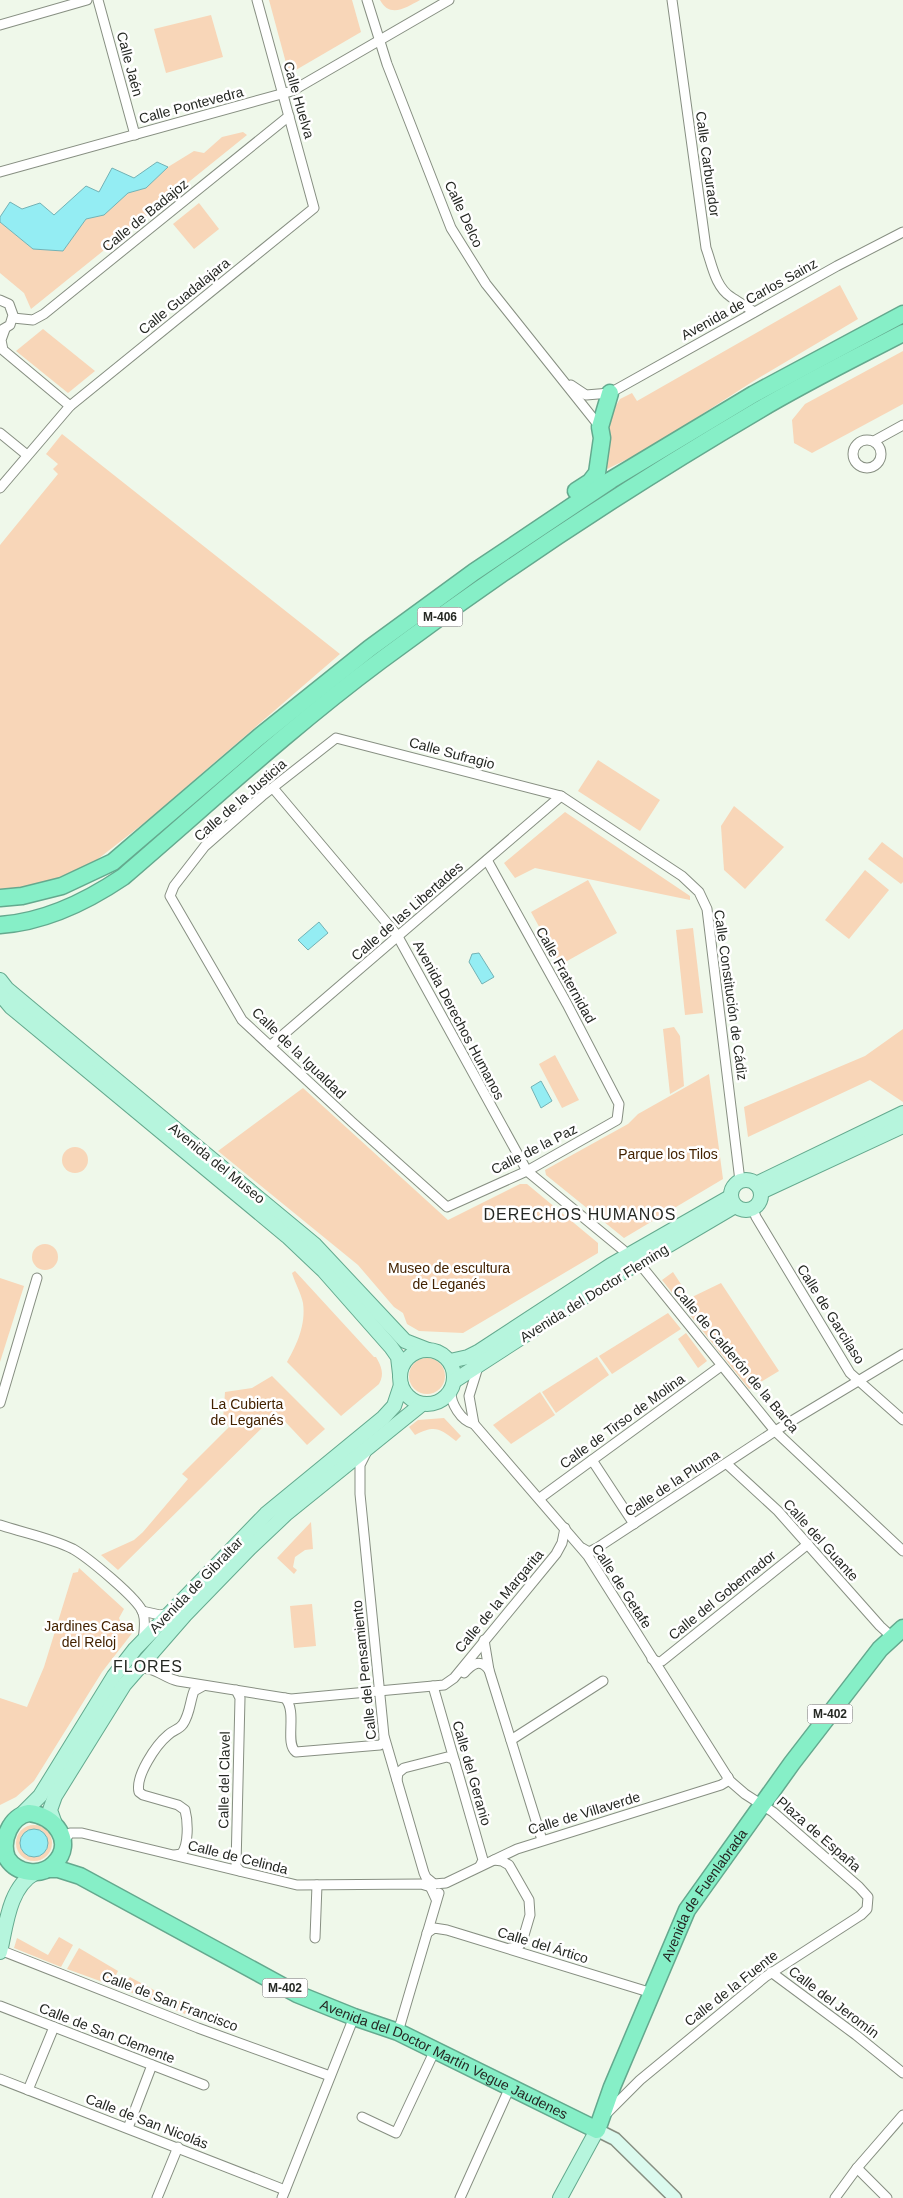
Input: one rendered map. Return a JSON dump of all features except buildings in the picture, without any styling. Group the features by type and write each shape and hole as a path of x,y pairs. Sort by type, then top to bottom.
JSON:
{"highway":[{"name":"M-406","path":"0,898 29,895 62,886 113,862 266,731 370,648 474,572 611,480 737,404 903,314"},
{"name":"M-406","path":"0,925 40,919 76,905 104,890 123,877 266,750 378,662 485,585 622,493 745,418 903,333"},
{"path":"474,572 533,522 590,482 597,474 602,438 600,427 610,393"},
{"name":"Avenida de Fuenlabrada","path":"599,2124 687,1910 761,1804 880,1649 898,1635"},
{"path":"0,1820 20,1815 29,1813 43,1815 55,1824 60,1831 63,1845 59,1858 41,1871 18,1868 4,1855 5,1838 9,1826 20,1815"},
{"name":"Avenida del Doctor Martín Vegue Jaudenes","path":"63,1845 80,1876"},
{"name":"Avenida del Doctor Martín Vegue Jaudenes","path":"41,1871 58,1869 80,1876 297,1994 398,2032 510,2087 599,2124"}],"main road":[{"name":"Avenida del Museo","path":"3,993 30,1022 313,1260 391,1347 398,1357 401,1379"},
{"name":"Avenida del Museo","path":"3,993 315,1245 405,1341 428,1350"},
{"path":"758,1188 903,1113"},
{"path":"758,1188 903,1126"},
{"path":"748,1180 758,1188 760,1202 753,1209 743,1211 733,1201 733,1186 740,1181 748,1180"},
{"name":"Avenida del Doctor Fleming","path":"450,1361 468,1357 478,1352 733,1201"},
{"name":"Avenida del Doctor Fleming","path":"453,1386 479,1365 633,1259"},
{"path":"428,1350 436,1351 450,1361 453,1368 453,1386 447,1396 435,1403 422,1404 409,1397 401,1379 403,1364 409,1356 428,1350"},
{"name":"Avenida de Gibraltar","path":"20,1815 40,1796 114,1676 142,1641 266,1514 383,1418 397,1400 401,1379"},
{"name":"Avenida de Gibraltar","path":"55,1824 50,1810 52,1800 115,1697 137,1670 186,1615 267,1531 422,1404"},
{"path":"0,1951 14,1897 27,1877 41,1871"},
{"path":"599,2124 675,2198"},
{"name":"Avenida de Fuenlabrada","path":"560,2198 599,2124"}],"street":[{"path":"0,25 87,0"},
{"name":"Calle Jaén","path":"98,0 135,135"},
{"name":"Calle Huelva","path":"256,0 314,208"},
{"name":"Calle Delco","path":"368,0 380,40 452,228 486,284 600,427"},
{"name":"Calle Pontevedra","path":"0,172 283,94 310,81 449,0"},
{"name":"Calle Carburador","path":"672,0 706,248 719,284 730,297 744,303 754,312"},
{"name":"Calle de Badajoz","path":"13,318 33,320 44,314 289,116"},
{"name":"Calle Guadalajara","path":"0,488 70,406 314,208"},
{"name":"Avenida de Carlos Sainz","path":"610,393 754,312 903,232"},
{"path":"0,300 9,304 13,318 10,325 3,330 1,340 3,350 70,406"},
{"name":"Calle Delco","path":"561,377 586,395 610,393"},
{"path":"876,443 883,435 903,425"},
{"path":"0,433 27,455"},
{"name":"Calle de la Justicia","path":"171,891 205,846 336,738"},
{"name":"Calle Sufragio","path":"336,738 561,796"},
{"name":"Avenida Derechos Humanos","path":"273,788 397,935 527,1171 633,1259"},
{"name":"Calle de las Libertades","path":"270,1046 561,796"},
{"name":"Calle Constitución de Cádiz","path":"561,796 682,876 699,892 704,900 708,918 740,1181"},
{"name":"Calle Fraternidad","path":"487,860 567,1004 619,1104"},
{"name":"Calle de la Igualdad","path":"171,891 172,901 242,1020 447,1206"},
{"name":"Calle de la Paz","path":"447,1206 527,1171 617,1120 619,1104"},
{"name":"Calle de Garcilaso","path":"753,1209 850,1374 903,1420"},
{"name":"Calle de Calderón de la Barca","path":"633,1259 775,1431 903,1550"},
{"path":"0,1403 37,1278"},
{"name":"Calle de la Pluma","path":"581,1548 587,1551 594,1550 775,1431 903,1354"},
{"path":"474,1424 469,1396 473,1378 479,1365"},
{"name":"Calle de Tirso de Molina","path":"540,1498 720,1366"},
{"name":"Calle de Getafe","path":"453,1386 456,1408 468,1423 474,1424 540,1498 581,1548 728,1777"},
{"name":"Calle del Pensamiento","path":"370,1445 360,1465 360,1494 384,1737 425,1875 431,1887"},
{"path":"592,1460 634,1524"},
{"name":"Calle del Guante","path":"727,1464 778,1511 880,1626 898,1635"},
{"path":"0,1525 72,1548 84,1556 133,1599 142,1611 144,1620 142,1641"},
{"name":"Calle de la Margarita","path":"444,1685 454,1678 556,1554 562,1543 564,1528"},
{"name":"Calle del Gobernador","path":"652,1659 658,1662 662,1661 808,1544"},
{"path":"142,1611 160,1615 170,1612"},
{"path":"484,1640 489,1670 542,1840"},
{"name":"Calle de la Margarita","path":"137,1670 152,1669 172,1680 286,1698 444,1685 455,1681 476,1663 483,1664 489,1670"},
{"path":"511,1740 603,1681"},
{"path":"174,1855 181,1854 184,1849 187,1822 185,1810 178,1805 143,1795 138,1784 148,1759 168,1735 178,1730 183,1724 194,1691 203,1686"},
{"name":"Calle del Geranio","path":"433,1686 482,1858 480,1866"},
{"name":"Calle del Clavel","path":"236,1690 240,1698 236,1866 240,1871"},
{"path":"286,1698 290,1706 291,1745 296,1752 380,1745 384,1742 384,1737"},
{"path":"397,1780 398,1773 404,1768 447,1758 453,1758 455,1762"},
{"name":"Plaza de España","path":"728,1777 739,1790 773,1812 859,1887"},
{"name":"Calle de Villaverde","path":"398,2032 436,1898 448,1882 512,1851 721,1785 726,1782 728,1777"},
{"name":"Calle de Celinda","path":"63,1845 70,1833 82,1833 297,1885 415,1884 431,1887"},
{"path":"494,1860 502,1860 512,1868 530,1907 522,1942 518,1947 510,1948"},
{"path":"415,1884 423,1879 425,1875 434,1884 448,1882"},
{"path":"315,1938 317,1885"},
{"path":"431,1887 436,1898"},
{"name":"Calle de la Fuente","path":"599,2124 640,2080 771,1972 863,1913 868,1906 868,1897 859,1887"},
{"name":"Calle del Ártico","path":"427,1932 429,1929 437,1927 652,1993"},
{"name":"Calle de San Francisco","path":"0,1951 198,2028 330,2076"},
{"name":"Calle del Jeromín","path":"771,1972 856,2035 903,2073"},
{"name":"Calle de San Clemente","path":"0,2006 204,2085"},
{"path":"283,2194 354,2017"},
{"path":"28,2090 54,2027"},
{"path":"362,2117 396,2132 435,2050"},
{"path":"128,2128 152,2065"},
{"name":"Calle de San Nicolás","path":"0,2080 178,2147 283,2194"},
{"path":"460,2198 510,2087"},
{"path":"835,2198 857,2168 903,2115"},
{"path":"157,2198 178,2147"},
{"path":"857,2168 887,2198"}],"green space":[{"path":"269,0 352,0 361,32 289,74"},
{"path":"380,0 420,0 399,10 394,10 384,6"},
{"path":"211,15 223,57 166,73 154,29"},
{"path":"243,132 247,135 31,309 24,293 0,273 0,222 33,249 63,251 86,219 104,215 128,193 146,188 168,167 194,151 204,153 222,137"},
{"path":"199,203 219,229 194,249 173,224"},
{"path":"840,285 858,319 752,382 648,449 603,471 610,415 620,399 632,393 637,401"},
{"path":"43,329 95,371 68,393 16,351"},
{"path":"903,351 903,404 812,453 794,443 792,420 805,404"},
{"path":"62,434 340,654 148,820 94,862 42,885 0,890 0,545 58,474 53,469 58,464 46,454"},
{"path":"598,760 660,800 640,831 578,791"},
{"path":"734,806 784,847 745,889 724,870 721,826"},
{"path":"565,812 690,896 690,900 535,868 515,878 504,863"},
{"path":"882,842 903,858 903,882 901,884 868,859"},
{"path":"865,870 889,890 849,939 825,920"},
{"path":"588,880 617,933 560,965 531,912"},
{"path":"693,928 703,1013 685,1015 676,930"},
{"path":"674,1027 680,1036 684,1086 670,1094 663,1029"},
{"path":"903,1029 903,1102 870,1080 748,1137 744,1107 865,1056"},
{"path":"555,1055 579,1100 562,1108 539,1064"},
{"name":"Parque los Tilos","path":"709,1074 723,1179 624,1238 546,1175 545,1170 628,1124 638,1114"},
{"name":"Museo de escultura de Leganés","path":"303,1088 448,1220 520,1184 527,1184 598,1243 598,1253 463,1333 419,1331 407,1324 403,1313 394,1307 358,1265 218,1151"},
{"path":"75,1147 84,1151 88,1160 84,1169 75,1173 66,1169 62,1160 66,1151"},
{"path":"45,1244 54,1248 58,1257 54,1266 45,1270 36,1266 32,1257 36,1248"},
{"name":"La Cubierta de Leganés","path":"295,1271 376,1357 381,1367 382,1377 379,1384 341,1416 287,1362 302,1327 304,1311 301,1296 292,1273"},
{"path":"673,1272 690,1298 721,1283 779,1371 749,1389 662,1280"},
{"path":"0,1278 24,1286 0,1362"},
{"path":"668,1313 681,1329 612,1374 599,1356"},
{"path":"686,1333 707,1361 698,1368 678,1339"},
{"path":"597,1357 609,1375 556,1413 542,1392"},
{"path":"427,1358 440,1363 445,1376 440,1389 427,1394 414,1389 409,1376 414,1363"},
{"name":"La Cubierta de Leganés","path":"272,1376 325,1429 307,1445 277,1413 118,1570 101,1555 134,1540 143,1532 188,1479 182,1474 229,1427 223,1420 225,1392 252,1388"},
{"path":"540,1392 555,1415 511,1444 493,1425"},
{"path":"444,1418 461,1436 456,1441 437,1429 427,1430 415,1435 409,1427 418,1420"},
{"path":"311,1522 313,1549 305,1550 295,1557 293,1567 297,1570 294,1574 277,1558"},
{"name":"Jardines Casa del Reloj","path":"79,1568 124,1609 119,1618 122,1626 133,1632 102,1672 34,1781 16,1797 0,1805 0,1698 27,1707 44,1667 73,1573 78,1572"},
{"path":"312,1604 316,1646 294,1648 290,1606"},
{"path":"34,1825 46,1831 52,1843 46,1855 34,1861 22,1855 16,1843 22,1831"},
{"path":"59,1937 73,1945 61,1967 14,1948 17,1938 48,1955"},
{"path":"79,1948 118,1971 111,1985 67,1969"},
{"path":"122,1975 128,1979 130,1977 163,1995 158,2003 115,1986"},
{"path":"168,1995 201,2012 198,2019 162,2005"}],"water":[{"path":"157,162 168,167 146,188 128,193 104,215 86,219 63,251 33,249 0,222 0,217 10,202 22,209 40,203 54,215 86,186 99,192 112,168 134,178"},
{"path":"319,922 328,933 308,950 298,940"},
{"path":"479,953 494,977 482,984 469,962 472,954"},
{"path":"541,1081 552,1101 541,1108 531,1087"},
{"path":"34,1829 44,1833 48,1843 44,1853 34,1857 24,1853 20,1843 24,1833"}],"district":[{"name":"DERECHOS HUMANOS","path":"580,1214"},
{"name":"FLORES","path":"148,1666"}]}
